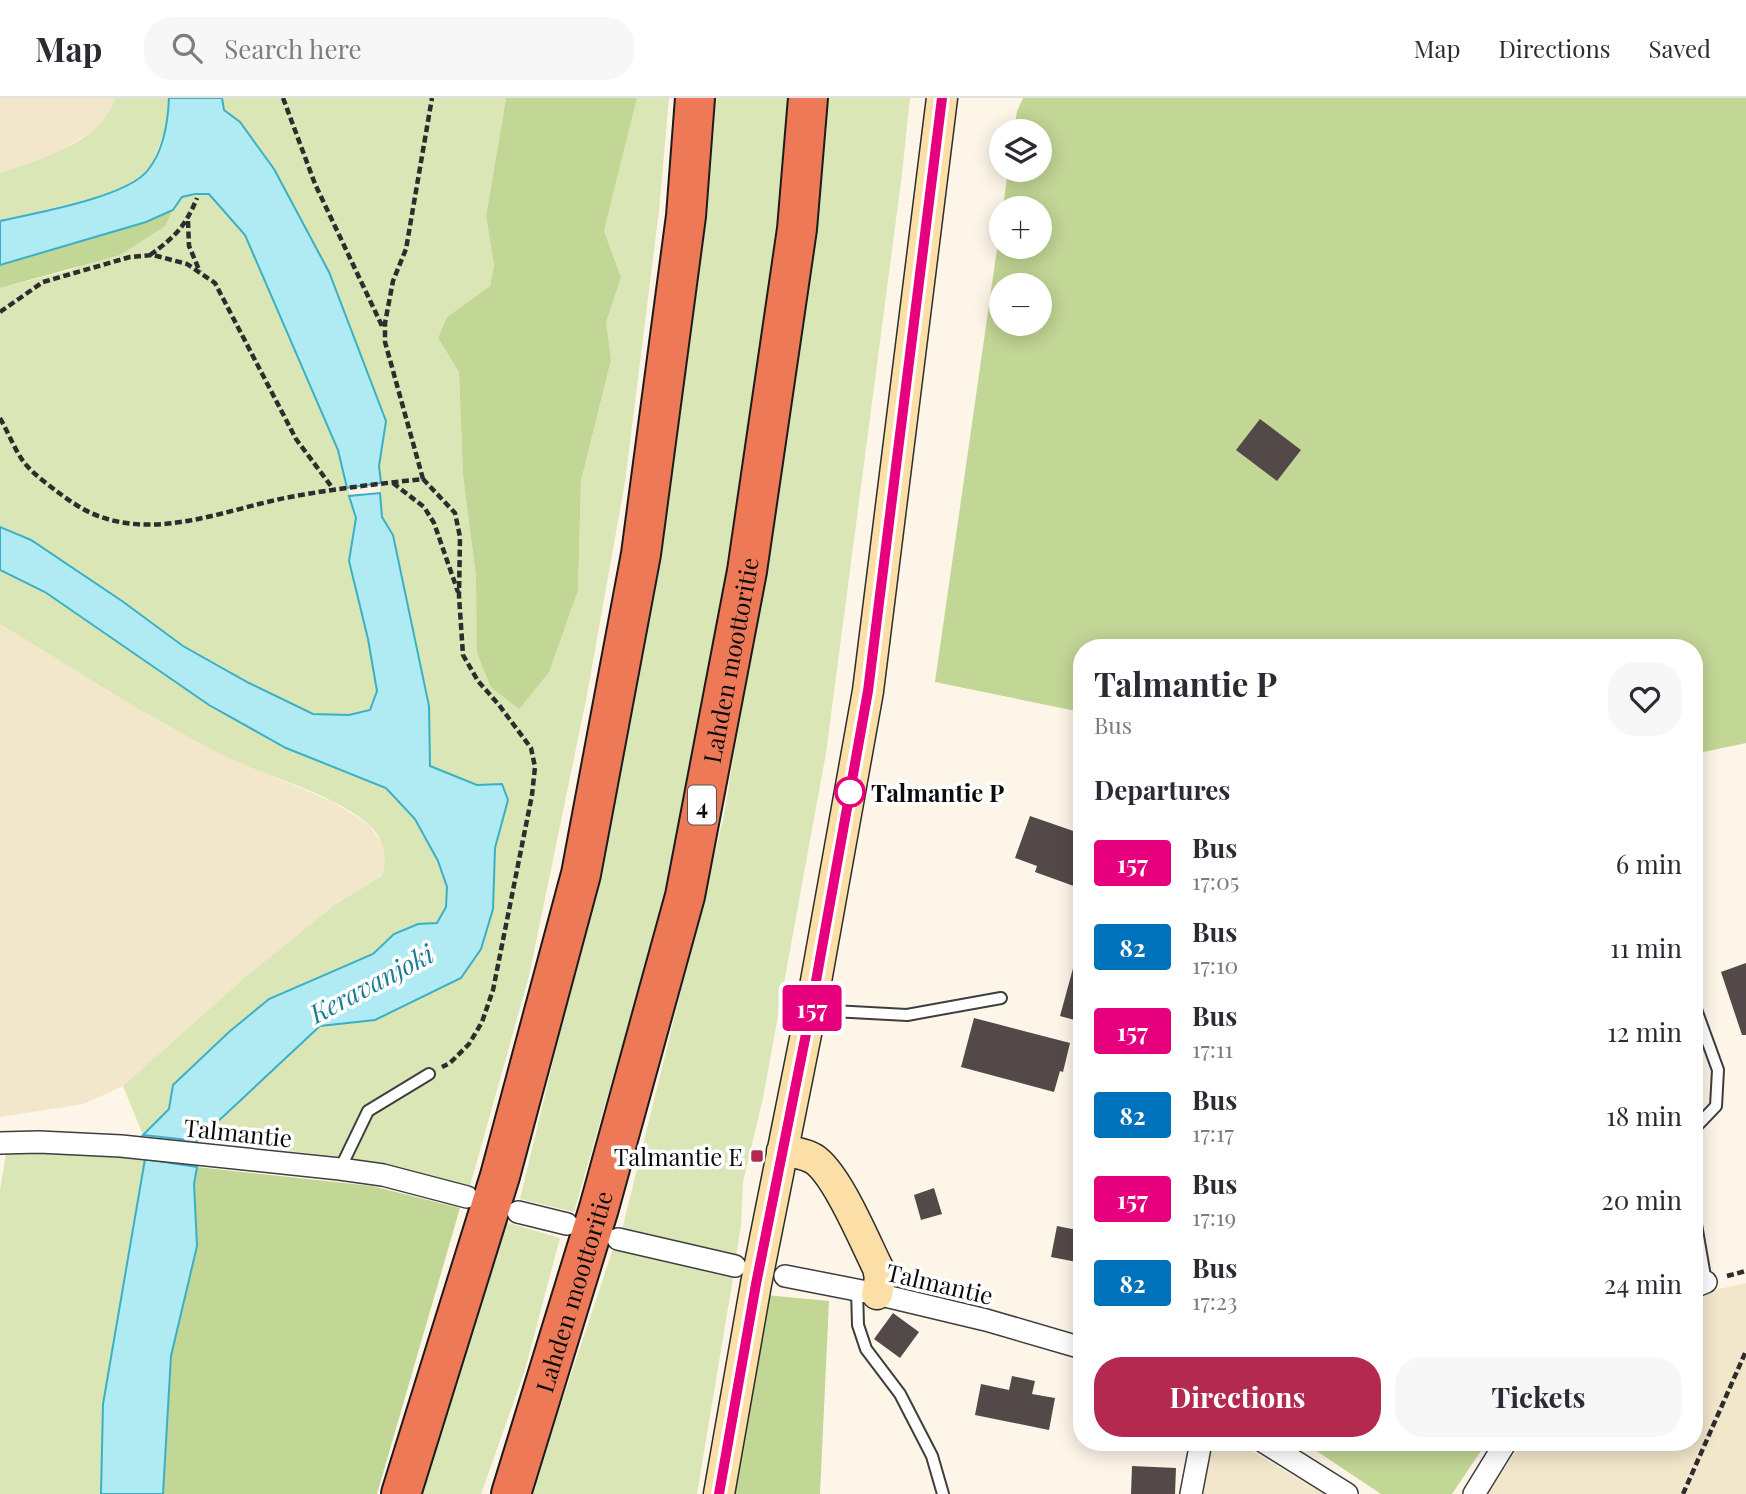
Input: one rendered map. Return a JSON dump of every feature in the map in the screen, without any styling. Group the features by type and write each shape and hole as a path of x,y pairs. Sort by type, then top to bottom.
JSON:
{"highway":[{"path":"401,1494 500,1176 581,874 641,554 686,216 695,98"},
{"name":"Lahden moottoritie","path":"511,1494 599,1209 685,896 747,571 797,229 808,98"}],"main road":[{"path":"719,1494 868,691 942,98"},
{"path":"782,1151 803,1154 817,1161 836,1185 878,1268 880,1278 867,1292"}],"street":[{"name":"Talmantie","path":"0,1143 121,1146 383,1175 467,1198"},
{"path":"518,1212 566,1224"},
{"path":"618,1238 735,1266"},
{"name":"Talmantie","path":"785,1276 986,1320 1073,1345"},
{"path":"1191,1494 1199,1451"},
{"path":"1279,1451 1348,1494"},
{"path":"1474,1494 1500,1451"}],"lane":[{"path":"811,1009 907,1015 1001,998"},
{"path":"1703,1029 1718,1070 1716,1105 1703,1119"},
{"path":"340,1170 368,1111 429,1074"},
{"path":"867,1292 858,1325 866,1349 900,1394 932,1456 943,1494"}],"path":[{"path":"283,98 315,184 385,332"},
{"path":"429,1074 450,1063 469,1044 485,1011 492,990 530,808 535,767 531,748 478,681 463,655 459,596 460,537 455,513 423,480 385,342 393,281 405,249 432,98"},
{"path":"149,255 178,233 188,220 197,198"},
{"path":"188,220 189,246 200,273"},
{"path":"0,312 43,282 130,257 149,255 187,264 215,283 296,439 334,490"},
{"path":"0,418 24,462 44,482 100,517 129,523 170,523 206,518 334,490 423,480"},
{"path":"393,482 424,507 435,523 459,596"},
{"path":"1703,1449 1746,1352"},
{"path":"1683,1494 1702,1451"}],"shaded area":[{"path":"0,98 115,98 110,113 93,131 59,152 0,173"},
{"path":"0,624 227,757 333,802 368,824 383,845 387,862 382,876 333,906 242,980 123,1086 84,1104 0,1117"},
{"path":"1746,1283 1746,1494 1488,1494 1516,1451 1703,1451 1703,1297 1719,1289"},
{"path":"1210,1451 1251,1451 1325,1494 1203,1494"}],"green space":[{"path":"115,98 169,98 167,127 148,172 117,192 0,221 0,173 51,155 83,138 108,114"},
{"path":"222,98 506,98 486,216 494,265 490,286 447,317 438,338 459,372 463,476 476,576 578,590 581,481 611,360 605,322 621,277 604,231 637,98 669,98 659,211 625,482 587,695 529,976 470,1186 343,1157 197,1141 320,1026 375,1020 493,909 495,848 508,800 502,784 477,785 430,766 429,706 393,535 382,517 379,466 386,420 329,272 274,169 240,122 224,110"},
{"path":"506,98 637,98 604,231 621,277 606,322 611,360 581,481 578,590 549,672 519,709 491,687 477,653 476,576 463,476 459,372 438,338 447,317 490,286 494,265 486,216"},
{"path":"711,98 791,98 772,268 716,636 669,884 574,1212 520,1199 603,854"},
{"path":"825,98 910,98 826,753 763,1098 743,1182 736,1257 622,1230 723,820 813,260"},
{"path":"1023,98 1746,98 1746,743 1703,752 1703,639 1073,639 1073,710 935,682 989,305 989,336 1052,336 1052,273 994,273 996,259 1052,259 1052,196 1005,196 1006,182 1052,182 1052,119 1016,119"},
{"path":"209,194 245,235 338,450 356,518 354,534 377,691 370,710 349,715 313,714 249,683 183,646 31,540 0,527 0,288 71,270 164,226 182,196"},
{"path":"173,210 165,226 120,255 0,288 0,265 146,222"},
{"path":"0,570 45,592 209,705 286,748 386,788 415,819 438,861 447,887 446,907 437,923 418,924 395,934 373,954 269,999 229,1032 173,1085 170,1109 143,1135 123,1086 242,980 333,906 382,876 385,855 381,841 373,829 337,803 198,742 0,624"},
{"path":"54,1153 145,1159 103,1404 101,1494 0,1494 0,1190 6,1154"},
{"path":"197,1167 372,1186 460,1208 377,1494 163,1494 171,1356 197,1246 194,1184"},
{"path":"505,1222 560,1238 525,1370 481,1494 420,1494"},
{"path":"613,1249 733,1278 697,1494 531,1494"},
{"path":"766,1295 829,1301 820,1494 733,1494"},
{"path":"1316,1451 1481,1451 1452,1494 1381,1494"}],"water":[{"path":"169,98 222,98 224,110 240,122 274,169 329,272 386,421 379,466 381,483 347,488 338,450 245,235 209,194 182,197 173,210 146,222 0,265 0,221 102,196 137,180 148,170 158,154 164,136"},
{"name":"Keravanjoki","path":"380,493 382,517 393,535 429,706 430,766 477,785 502,784 508,800 495,848 493,909 481,949 461,978 375,1020 320,1026 197,1141 143,1135 169,1109 173,1085 229,1032 269,999 373,954 394,934 418,924 437,923 446,907 447,887 438,861 415,819 386,788 286,748 209,705 45,592 0,570 0,527 31,540 183,646 249,683 313,714 349,715 370,710 377,691 368,639 349,561 356,518 349,496"},
{"path":"145,1159 197,1167 194,1184 197,1246 171,1356 163,1494 101,1494 103,1404"}],"building":[{"path":"1260,419 1301,450 1277,481 1236,450"},
{"path":"1030,816 1073,831 1073,886 1035,872 1037,866 1015,858"},
{"path":"1746,963 1746,1035 1742,1035 1721,972"},
{"path":"1073,968 1073,1020 1060,1016"},
{"path":"974,1018 1070,1043 1063,1072 1060,1071 1054,1092 961,1067"},
{"path":"934,1188 942,1214 921,1220 914,1195"},
{"path":"1057,1226 1073,1229 1073,1261 1051,1257"},
{"path":"893,1313 919,1332 900,1358 874,1339"},
{"path":"1012,1376 1035,1381 1032,1394 1055,1398 1049,1430 975,1415 981,1384 1009,1390"},
{"path":"1132,1466 1176,1468 1175,1494 1131,1494"}],"bus line":[{"name":"157","path":"719,1494 868,691 942,98"}],"place":[{"name":"Talmantie P","path":"850,792"},
{"name":"Talmantie E","path":"757,1156"}]}
